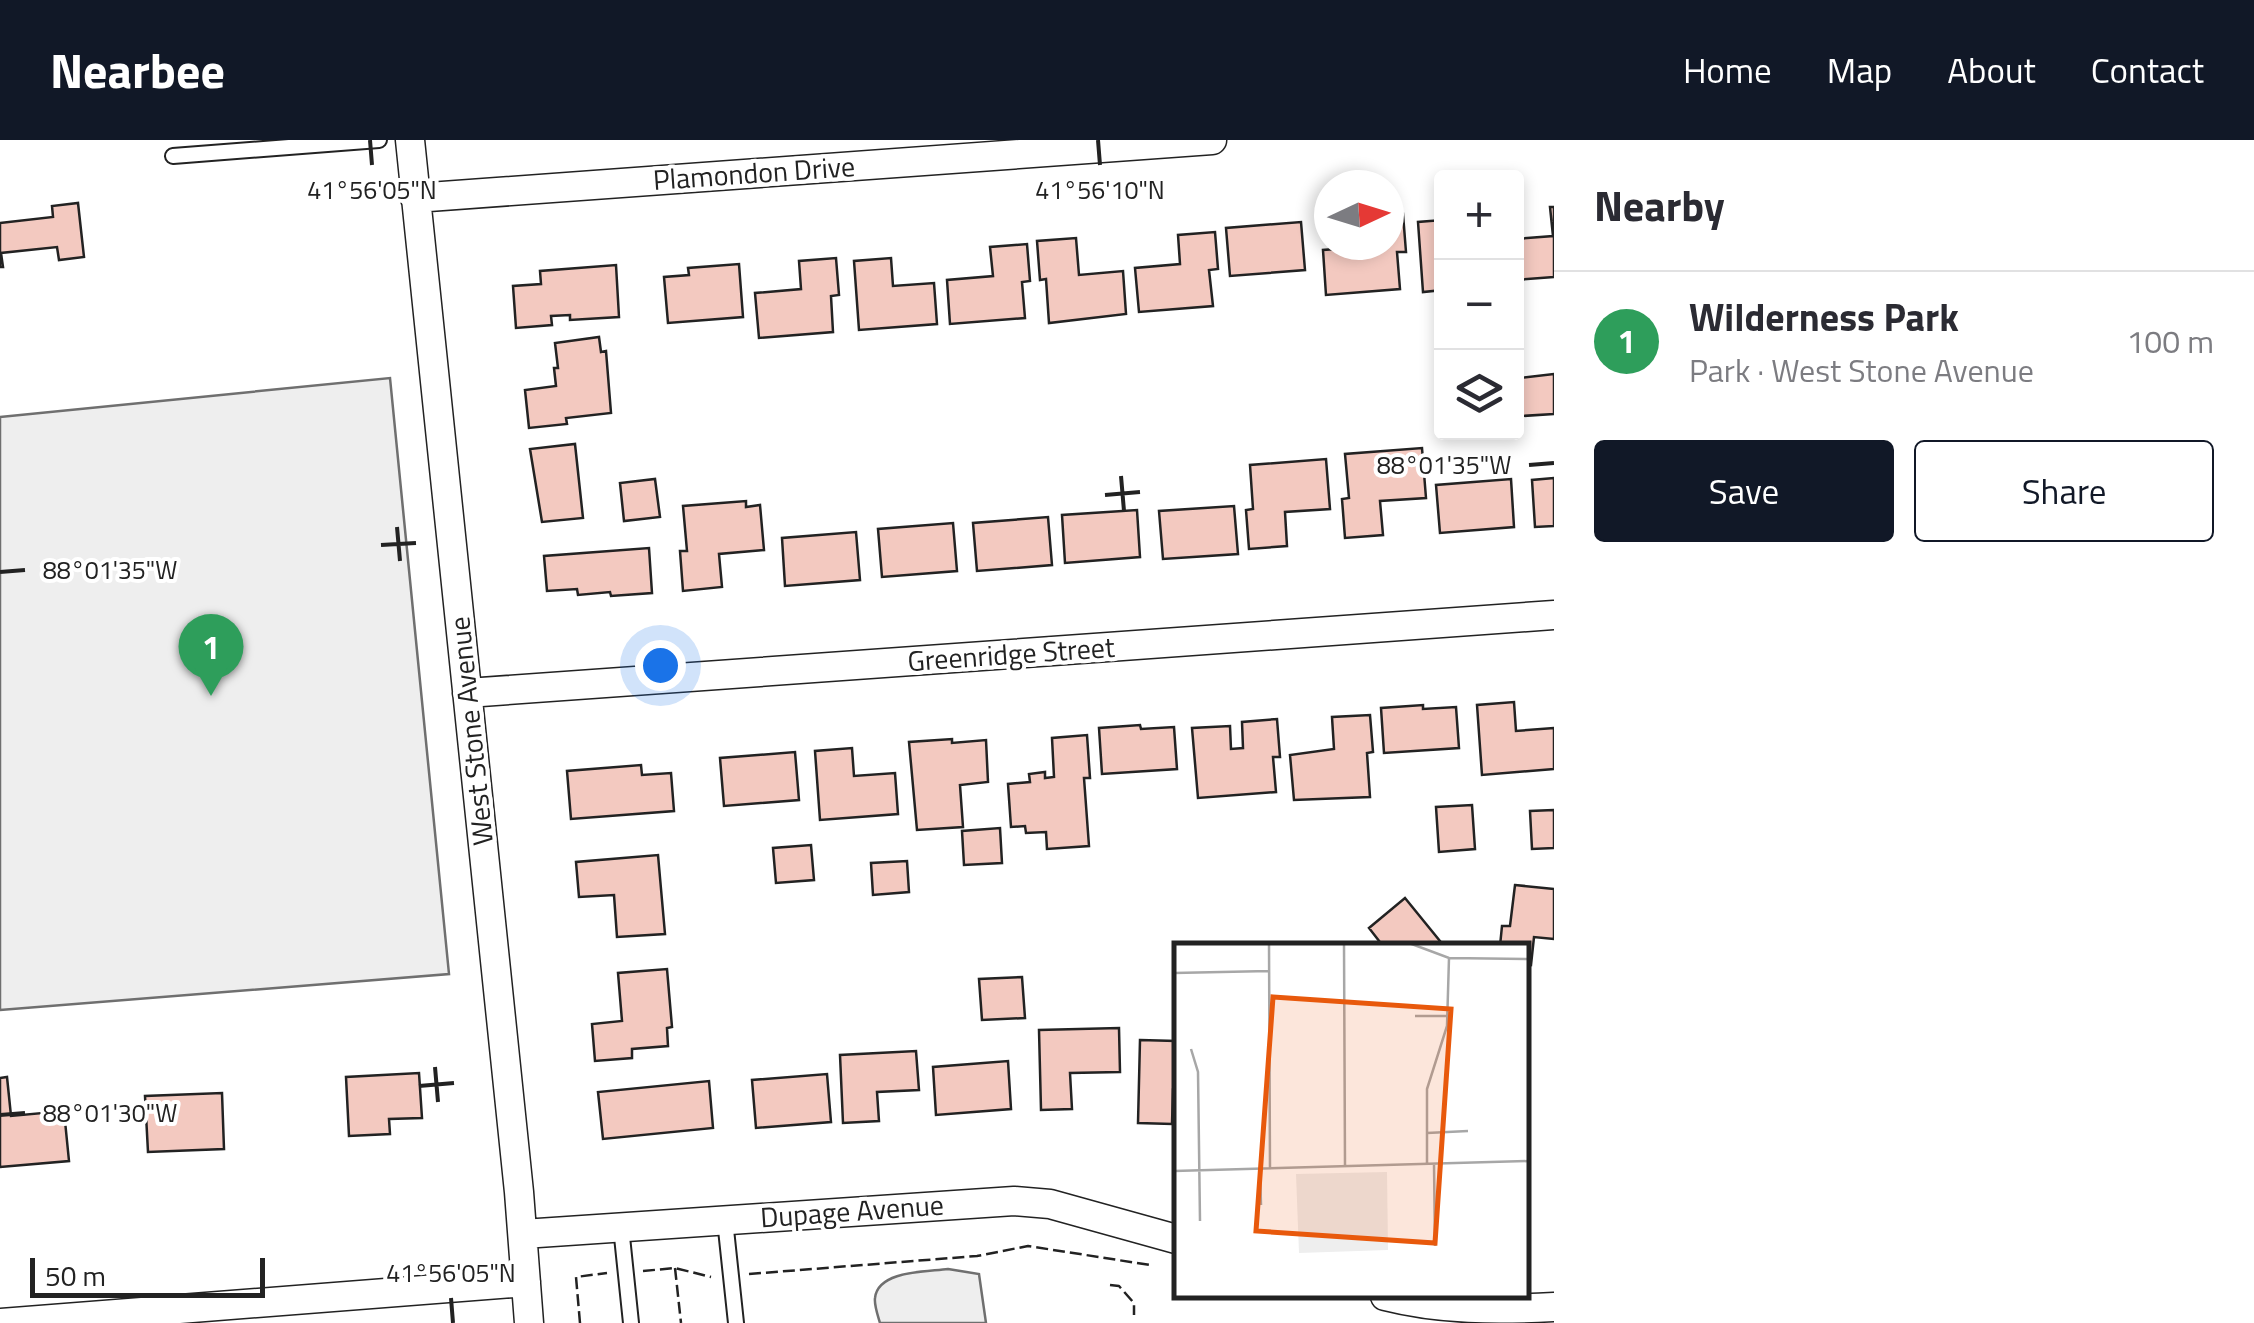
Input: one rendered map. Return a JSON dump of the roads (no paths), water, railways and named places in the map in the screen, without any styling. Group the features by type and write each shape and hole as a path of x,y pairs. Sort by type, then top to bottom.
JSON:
{"street":[{"name":"West Stone Avenue","path":"410,140 529,1323"},
{"name":"Plamondon Drive","path":"415,198 1212,140"},
{"name":"Greenridge Street","path":"467,693 1554,615"},
{"name":"Dupage Avenue","path":"523,1234 1014,1200 1050,1204 1174,1238"},
{"path":"0,1322 526,1282"},
{"path":"1396,1298 1438,1306 1509,1302 1554,1307"}],"lane":[{"path":"174,156 379,140"},
{"path":"725,1220 736,1323"},
{"path":"621,1227 631,1323"}],"place":[{"name":"Wilderness Park","path":"211,696"}]}
